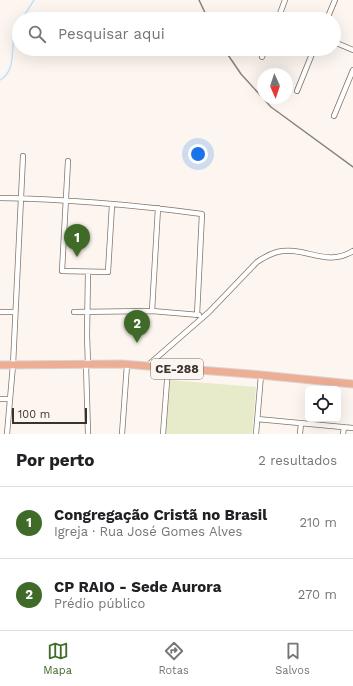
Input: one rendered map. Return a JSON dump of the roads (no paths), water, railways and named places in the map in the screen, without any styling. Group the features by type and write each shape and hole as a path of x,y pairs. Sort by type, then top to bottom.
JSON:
{"main road":[{"name":"CE-288","path":"0,366 147,366 353,384"}],"street":[{"path":"281,12 286,0"},
{"path":"330,12 335,0"},
{"path":"341,45 353,50"},
{"path":"297,91 311,56"},
{"path":"334,116 353,70"},
{"path":"7,434 13,365 23,156"},
{"path":"68,161 62,271 108,272 112,205"},
{"path":"0,198 21,198 158,208 202,214 197,315"},
{"path":"152,311 158,208"},
{"path":"147,366 204,316 257,262 272,254 284,251 300,252 325,258 341,256 353,251"},
{"path":"88,272 88,434"},
{"path":"74,312 152,311 204,316"},
{"path":"0,312 15,312"},
{"path":"122,434 127,365"},
{"path":"163,434 168,368"},
{"path":"256,434 261,375"},
{"path":"0,399 10,399"},
{"path":"257,419 353,428"},
{"path":"300,434 301,424"},
{"path":"343,434 344,428"}],"waterway":[{"path":"26,12 34,0"},
{"path":"0,80 9,71 12,56"}],"railway":[{"path":"199,0 205,12"},
{"path":"229,56 241,74 271,107 353,167"}],"place":[{"name":"Congregação Cristã no Brasil","path":"77,257"},
{"name":"CP RAIO - Sede Aurora","path":"137,343"}]}
